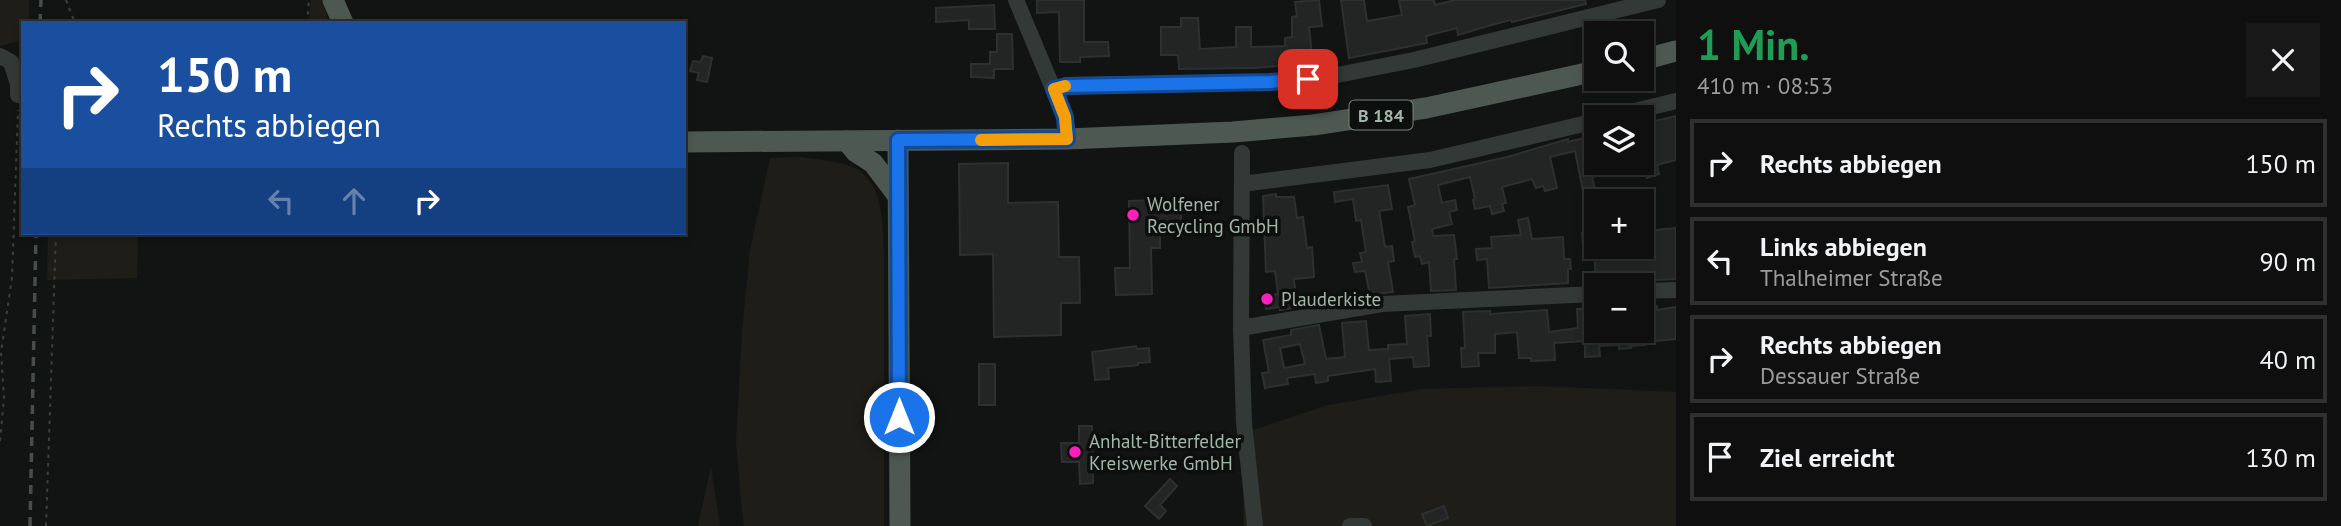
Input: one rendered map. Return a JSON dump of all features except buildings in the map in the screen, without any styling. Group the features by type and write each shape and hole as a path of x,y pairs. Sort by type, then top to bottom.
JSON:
{"main road":[{"path":"333,0 343,21"},
{"path":"1654,57 1676,51"},
{"name":"B 184","path":"686,142 1067,139 1223,133 1342,121 1466,101 1584,74"},
{"path":"898,140 900,526"},
{"path":"847,141 856,152 873,163 898,196"}],"street":[{"path":"1016,0 1065,117 1067,139"},
{"path":"1054,89 1067,86 1270,82 1327,77 1414,60 1658,0"},
{"path":"0,56 10,62 18,84 18,95"},
{"path":"1654,106 1676,101"},
{"path":"1242,184 1430,160 1584,124"},
{"path":"1242,153 1241,328 1244,423 1255,526"},
{"path":"1654,291 1676,290"},
{"path":"1241,328 1382,304 1584,295"},
{"path":"1350,526 1364,526"}],"path":[{"path":"66,0 74,21"},
{"path":"307,21 309,0"},
{"path":"0,441 4,398 1,352 12,278 18,95"},
{"path":"46,526 56,235"}],"shaded area":[{"path":"0,0 29,0 29,21 21,21 21,41 0,46"},
{"path":"311,0 322,0 328,21 308,21"},
{"path":"800,157 856,169 867,177 879,200 884,255 884,526 744,526 736,444 750,250 770,158"},
{"path":"48,235 138,235 137,278 47,280"},
{"path":"1537,386 1676,392 1676,526 1244,526 1241,434 1328,405 1422,389"},
{"path":"711,466 720,526 698,526"}],"railway":[{"path":"40,21 41,0"},
{"path":"30,526 36,235"}],"slow traffic":[{"path":"981,140 1067,139 1065,117 1054,89 1065,86"}],"place":[{"name":"Wolfener Recycling GmbH","path":"1133,215"},
{"name":"Plauderkiste","path":"1267,299"},
{"name":"Anhalt-Bitterfelder Kreiswerke GmbH","path":"1075,452"}],"route":[{"path":"899,417 898,140 1067,139 1065,117 1054,89 1067,86 1308,79"}]}
